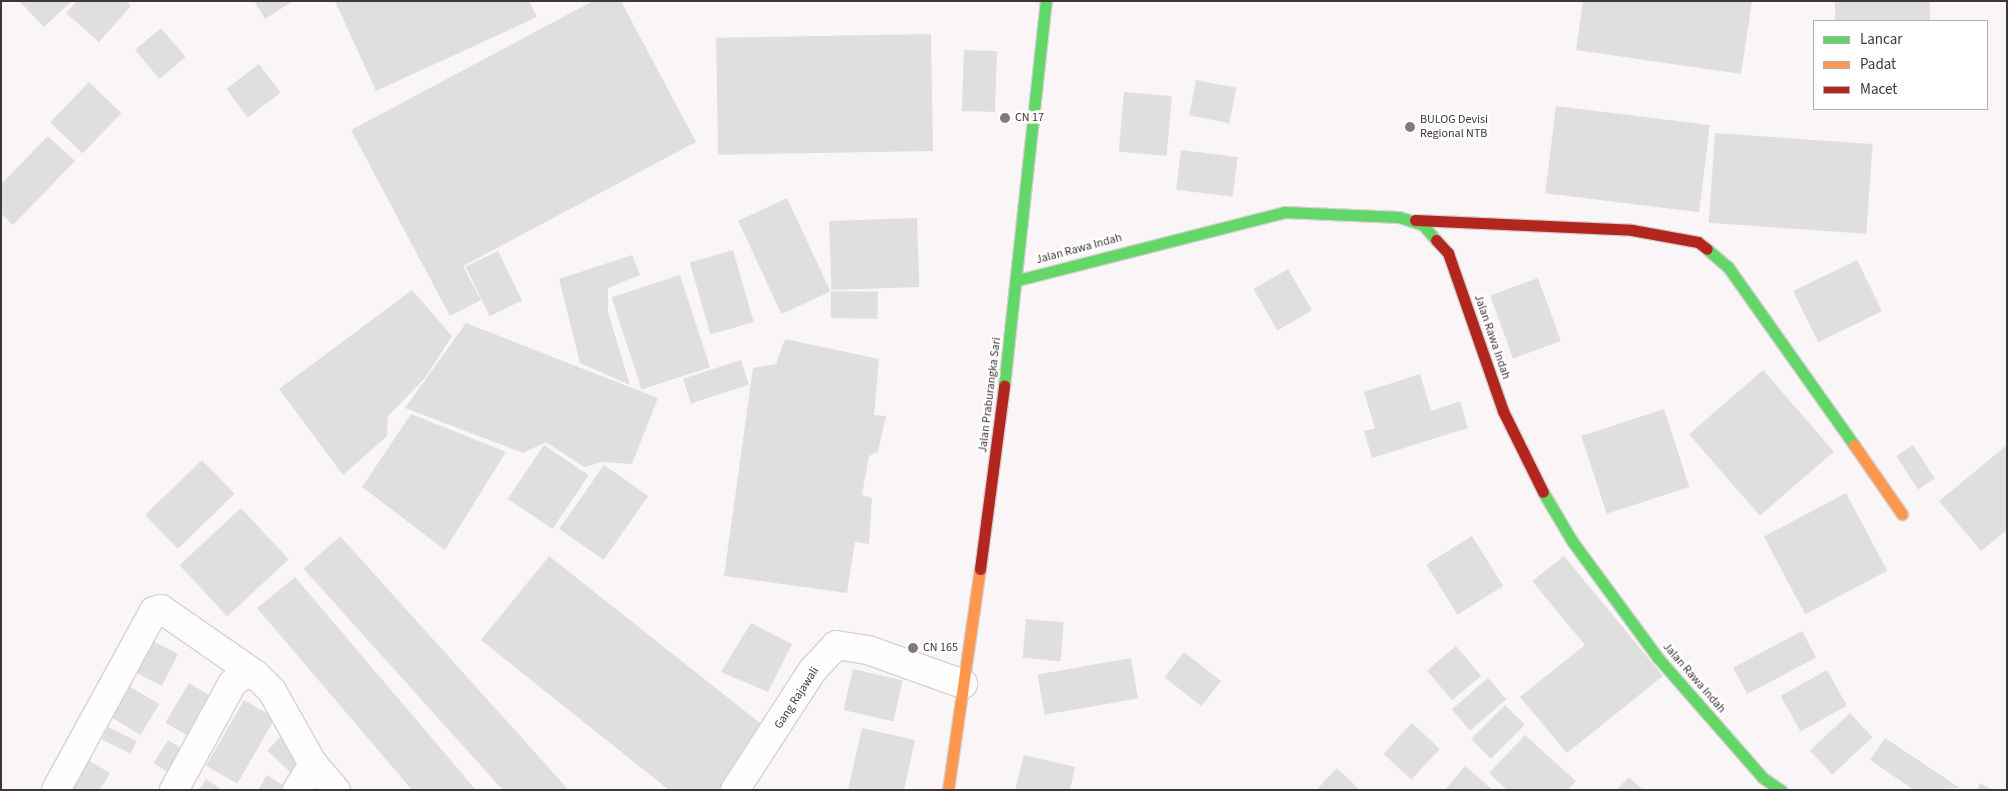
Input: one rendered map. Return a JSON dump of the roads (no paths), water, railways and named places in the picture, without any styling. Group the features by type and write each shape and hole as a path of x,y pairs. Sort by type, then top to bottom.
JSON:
{"street":[{"name":"Jalan Praburangka Sari","path":"948,790 1018,280 1046,1"},
{"name":"Jalan Rawa Indah","path":"1018,280 1260,215 1316,210 1414,220 1438,237 1448,254 1503,410 1546,500 1572,541 1658,658 1763,778 1781,790"},
{"path":"1414,220 1632,230 1698,242 1728,267 1902,514"},
{"path":"56,790 154,611 169,612 255,674 281,702 313,764 336,790"},
{"name":"Gang Rajawali","path":"735,790 812,671 836,645 868,650 963,684"},
{"path":"174,790 228,690 241,676 255,674"},
{"path":"297,790 313,764"}],"place":[{"name":"CN 17","path":"1005,118"},
{"name":"BULOG Devisi Regional NTB","path":"1410,127"},
{"name":"CN 165","path":"913,648"}]}
